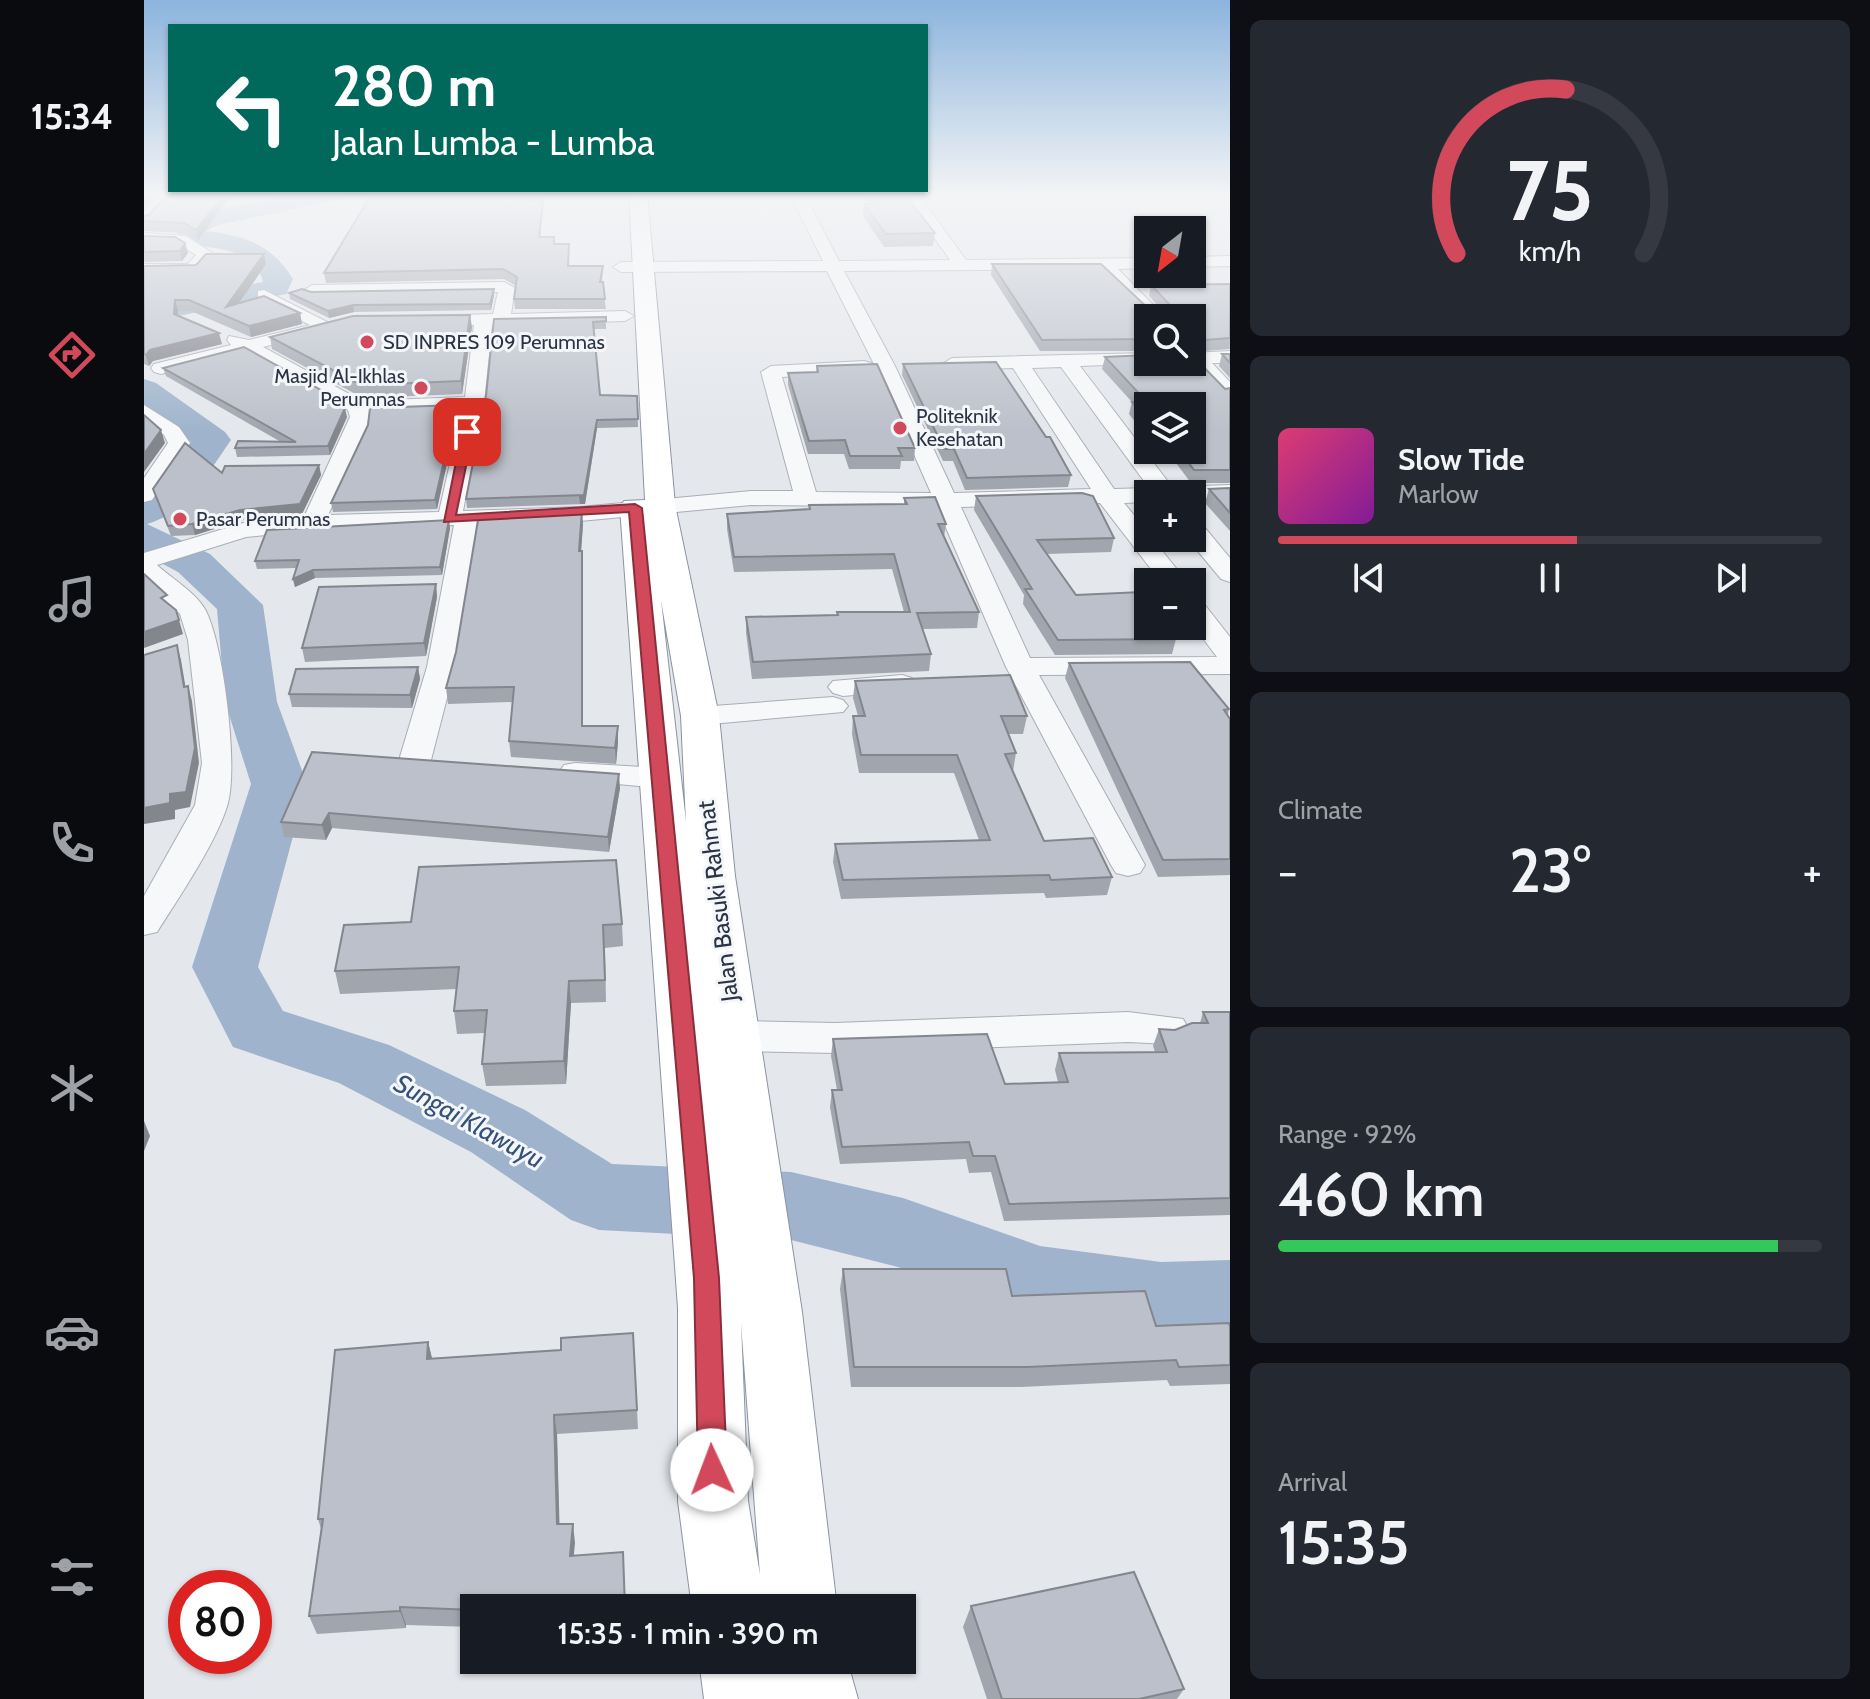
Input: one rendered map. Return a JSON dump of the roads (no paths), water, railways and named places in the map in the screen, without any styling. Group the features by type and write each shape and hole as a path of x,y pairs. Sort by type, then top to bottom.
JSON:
{"highway":[{"name":"Jalan Basuki Rahmat","path":"631,273 625,316 639,366"},
{"name":"Jalan Basuki Rahmat","path":"632,273 648,507 660,778 734,1036 717,1093"},
{"name":"Jalan Basuki Rahmat","path":"648,507 700,716 691,878 740,1310 797,1594"},
{"name":"Jalan Basuki Rahmat","path":"727,1594 713,1501 740,1310"},
{"path":"739,1674 743,1699"},
{"path":"813,1674 819,1699"}],"street":[{"path":"837,273 892,366 1014,675 1128,865"},
{"path":"1114,273 1144,304"},
{"path":"312,290 507,288 493,319 474,403 458,518 454,586 441,667 415,761"},
{"path":"161,368 333,324 264,295"},
{"path":"401,321 625,316"},
{"path":"223,335 249,346 276,364 358,407 474,403"},
{"path":"1206,357 1230,357"},
{"path":"930,365 1134,359"},
{"path":"1066,361 1155,480"},
{"path":"1019,362 1107,496 1163,568"},
{"path":"806,498 771,372 892,366"},
{"path":"1206,370 1230,394"},
{"path":"313,523 355,433 360,417 358,407"},
{"path":"144,411 172,431 178,441 154,467 144,495"},
{"path":"317,466 341,465"},
{"path":"1206,493 1230,492"},
{"path":"144,923 177,872 216,789 218,763 187,645 189,604 145,562 224,535 313,523 806,498 946,500 1134,495"},
{"path":"1206,545 1230,574"},
{"path":"423,587 454,586"},
{"path":"1206,624 1230,655"},
{"path":"1014,675 1230,665"},
{"path":"411,668 441,667"},
{"path":"700,716 935,682"},
{"path":"543,770 660,778"},
{"path":"734,1036 835,1038 1128,1027 1169,1029"}],"waterway":[{"name":"Sungai Klawuyu","path":"144,314 276,288 278,279 274,273"},
{"name":"Sungai Klawuyu","path":"144,390 212,440 184,479 144,512"},
{"name":"Sungai Klawuyu","path":"144,536 194,563 240,605 251,702 279,784 225,967 258,1029 364,1064 498,1131 599,1197 791,1206 903,1233 1040,1283 1161,1300 1230,1298"}],"place":[{"name":"SD INPRES 109 Perumnas","path":"367,342"},
{"name":"Masjid Al-Ikhlas Perumnas","path":"421,388"},
{"name":"Politeknik Kesehatan","path":"900,428"},
{"name":"Pasar Perumnas","path":"180,519"}]}
